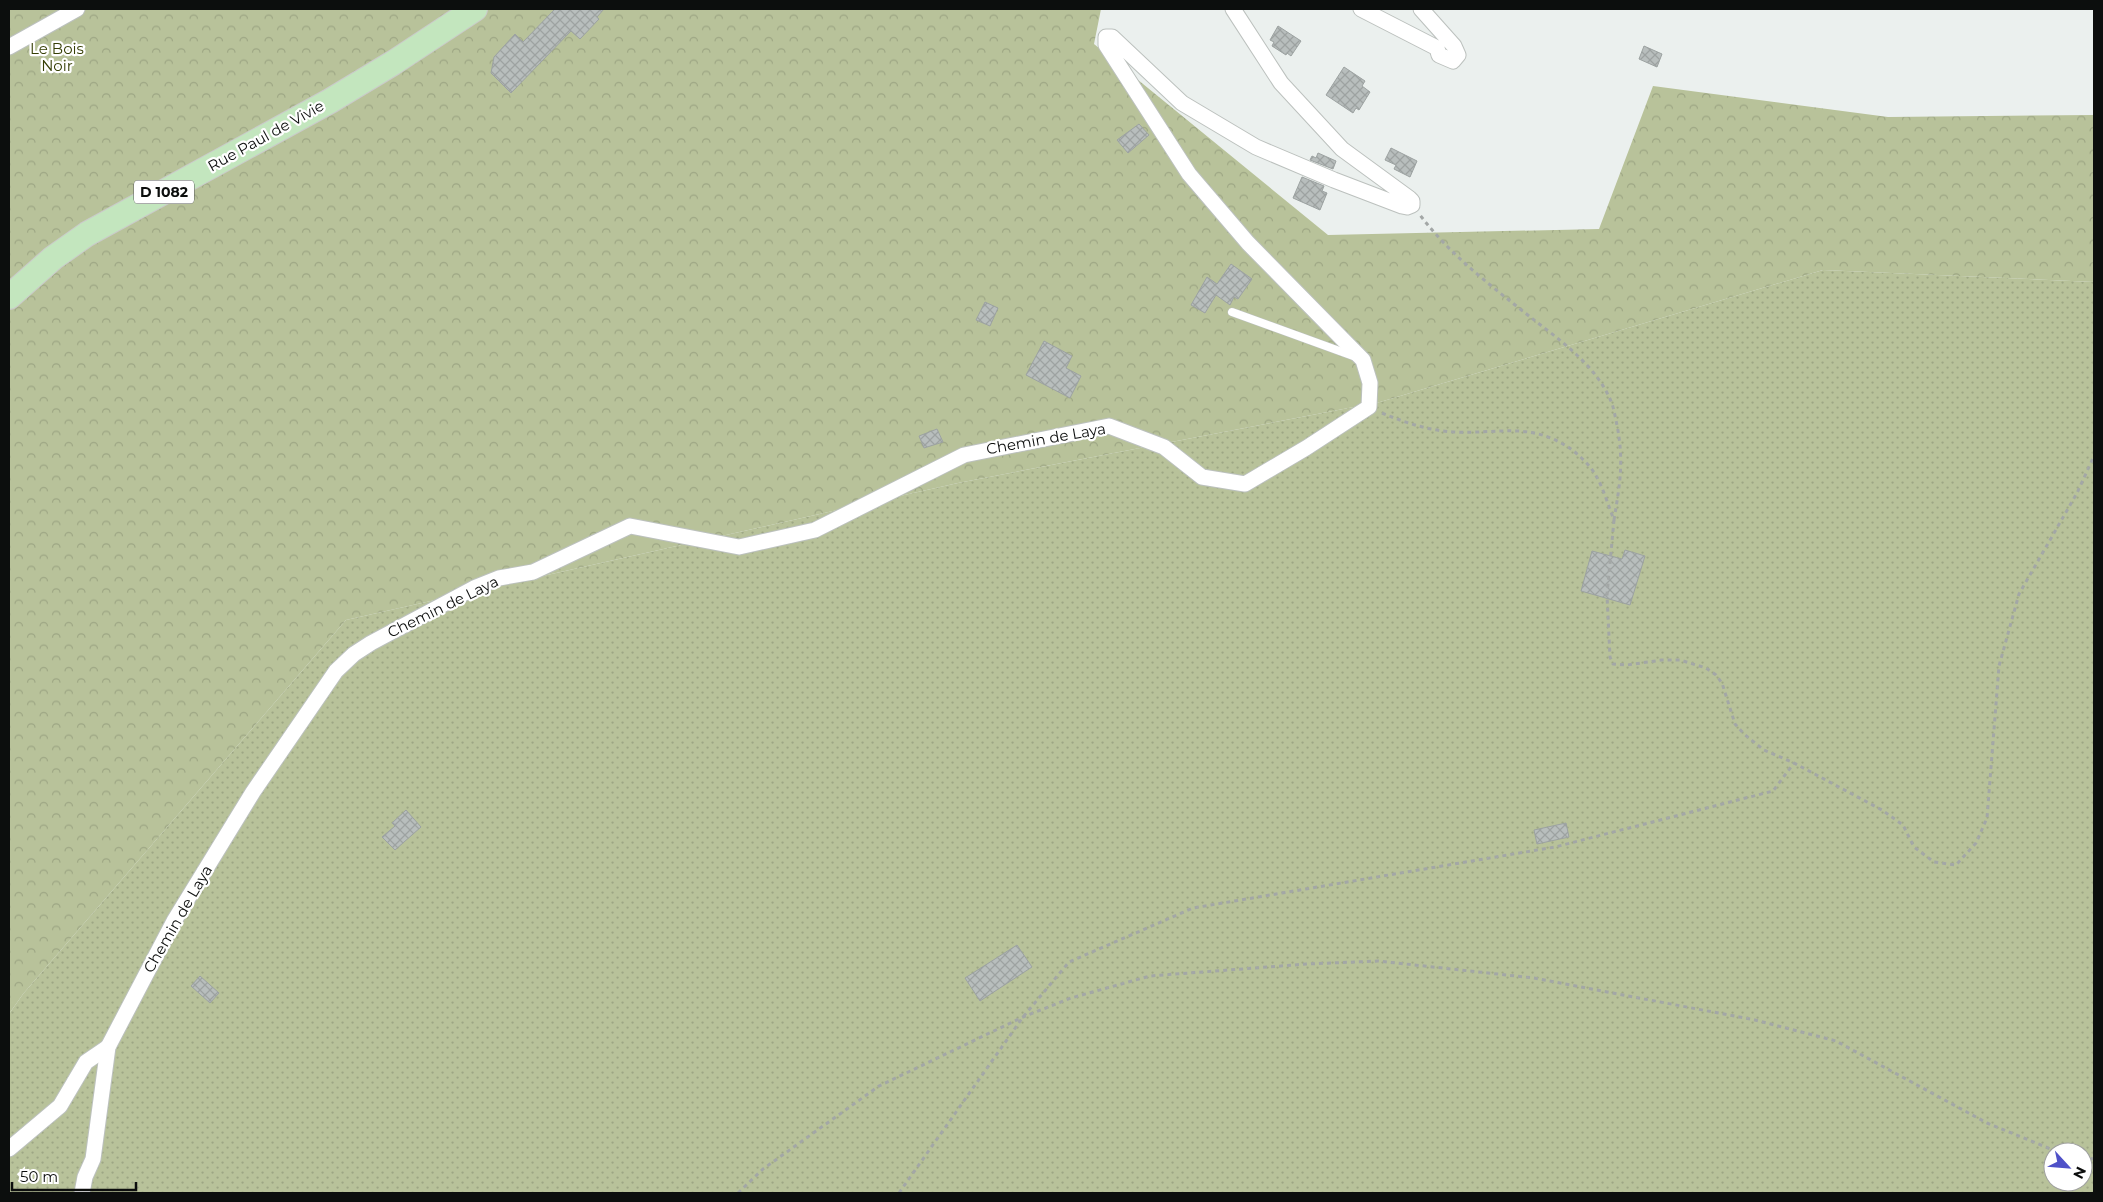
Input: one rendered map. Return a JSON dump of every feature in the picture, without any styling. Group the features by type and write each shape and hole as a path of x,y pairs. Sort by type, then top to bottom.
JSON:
{"main road":[{"name":"Rue Paul de Vivie","path":"9,297 53,258 87,234 330,101 393,63 475,9"}],"street":[{"path":"9,47 78,9"},
{"path":"1233,9 1287,90 1342,149 1409,198 1412,201 1412,205 1407,207 1393,203 1256,147 1182,103 1112,37 1106,37 1106,45 1189,174 1248,243 1363,360 1370,383 1369,407"},
{"path":"1361,9 1437,48 1439,56 1452,61 1458,55 1454,46 1421,9"},
{"name":"Chemin de Laya","path":"108,1047 174,921 253,792 336,671 354,654 372,643 474,588 499,578 533,572 630,526 739,547 815,530 964,454 1109,426 1164,447 1202,477 1245,484 1306,448 1369,407"},
{"path":"9,1149 60,1106 86,1062 108,1047"},
{"path":"82,1193 85,1177 93,1159 108,1047"}],"lane":[{"path":"1232,312 1363,360"}],"path":[{"path":"1412,205 1440,241 1462,262 1576,354 1601,382 1611,401 1620,445 1622,475 1614,520 1612,558 1607,595 1610,657 1613,664 1680,660 1706,668 1716,675 1722,683 1735,724 1744,734 1764,750 1794,763 1882,810 1903,825 1914,847 1934,862 1956,865 1976,843 1987,818 1999,666 2019,594 2076,493 2094,456"},
{"path":"1369,407 1406,422 1431,429 1476,433 1522,430 1542,434 1557,440 1575,452 1594,473 1614,520"},
{"path":"899,1193 1023,1017 1070,962 1193,908 1555,847 1773,790 1794,763"},
{"path":"738,1193 763,1169 879,1086 1023,1017 1071,998 1150,976 1307,964 1378,961 1534,978 1755,1020 1836,1041 1987,1123 2043,1146"}],"green space":[{"name":"Le Bois Noir","path":"9,9 1101,9 1094,44 1328,235 1599,229 1653,86 1888,117 2094,115 2094,282 1823,270 1380,402 958,483 346,620 23,994 9,1014"},
{"path":"1823,270 2094,282 2094,1193 9,1193 9,1014 23,994 346,620 958,483 1380,402"}],"building":[{"path":"555,9 604,9 597,17 599,19 580,39 571,31 511,93 491,73 494,57 515,34 523,42"},
{"path":"1278,26 1301,41 1291,56 1272,46 1274,42 1270,40"},
{"path":"1644,46 1662,54 1657,67 1639,59"},
{"path":"1344,67 1365,81 1362,86 1370,92 1359,110 1356,108 1353,113 1326,95"},
{"path":"1139,124 1149,135 1128,153 1117,140"},
{"path":"1391,148 1417,161 1410,177 1394,169 1396,165 1385,160"},
{"path":"1318,153 1336,161 1333,169 1310,160 1312,156 1316,158"},
{"path":"1302,177 1324,186 1322,191 1327,193 1320,210 1293,198"},
{"path":"1231,264 1252,279 1238,299 1234,297 1230,305 1216,295 1205,313 1191,305 1207,277 1217,284"},
{"path":"985,302 998,308 990,326 976,320"},
{"path":"1044,341 1072,356 1066,368 1081,376 1070,398 1026,375"},
{"path":"937,429 943,442 924,448 919,436"},
{"path":"1625,550 1645,556 1630,605 1581,591 1592,551 1622,559"},
{"path":"406,810 421,827 395,850 382,837 395,826 392,823"},
{"path":"1566,823 1569,837 1537,844 1534,830"},
{"path":"1017,945 1032,967 980,1001 965,978"},
{"path":"200,976 219,993 210,1003 191,986"}]}
